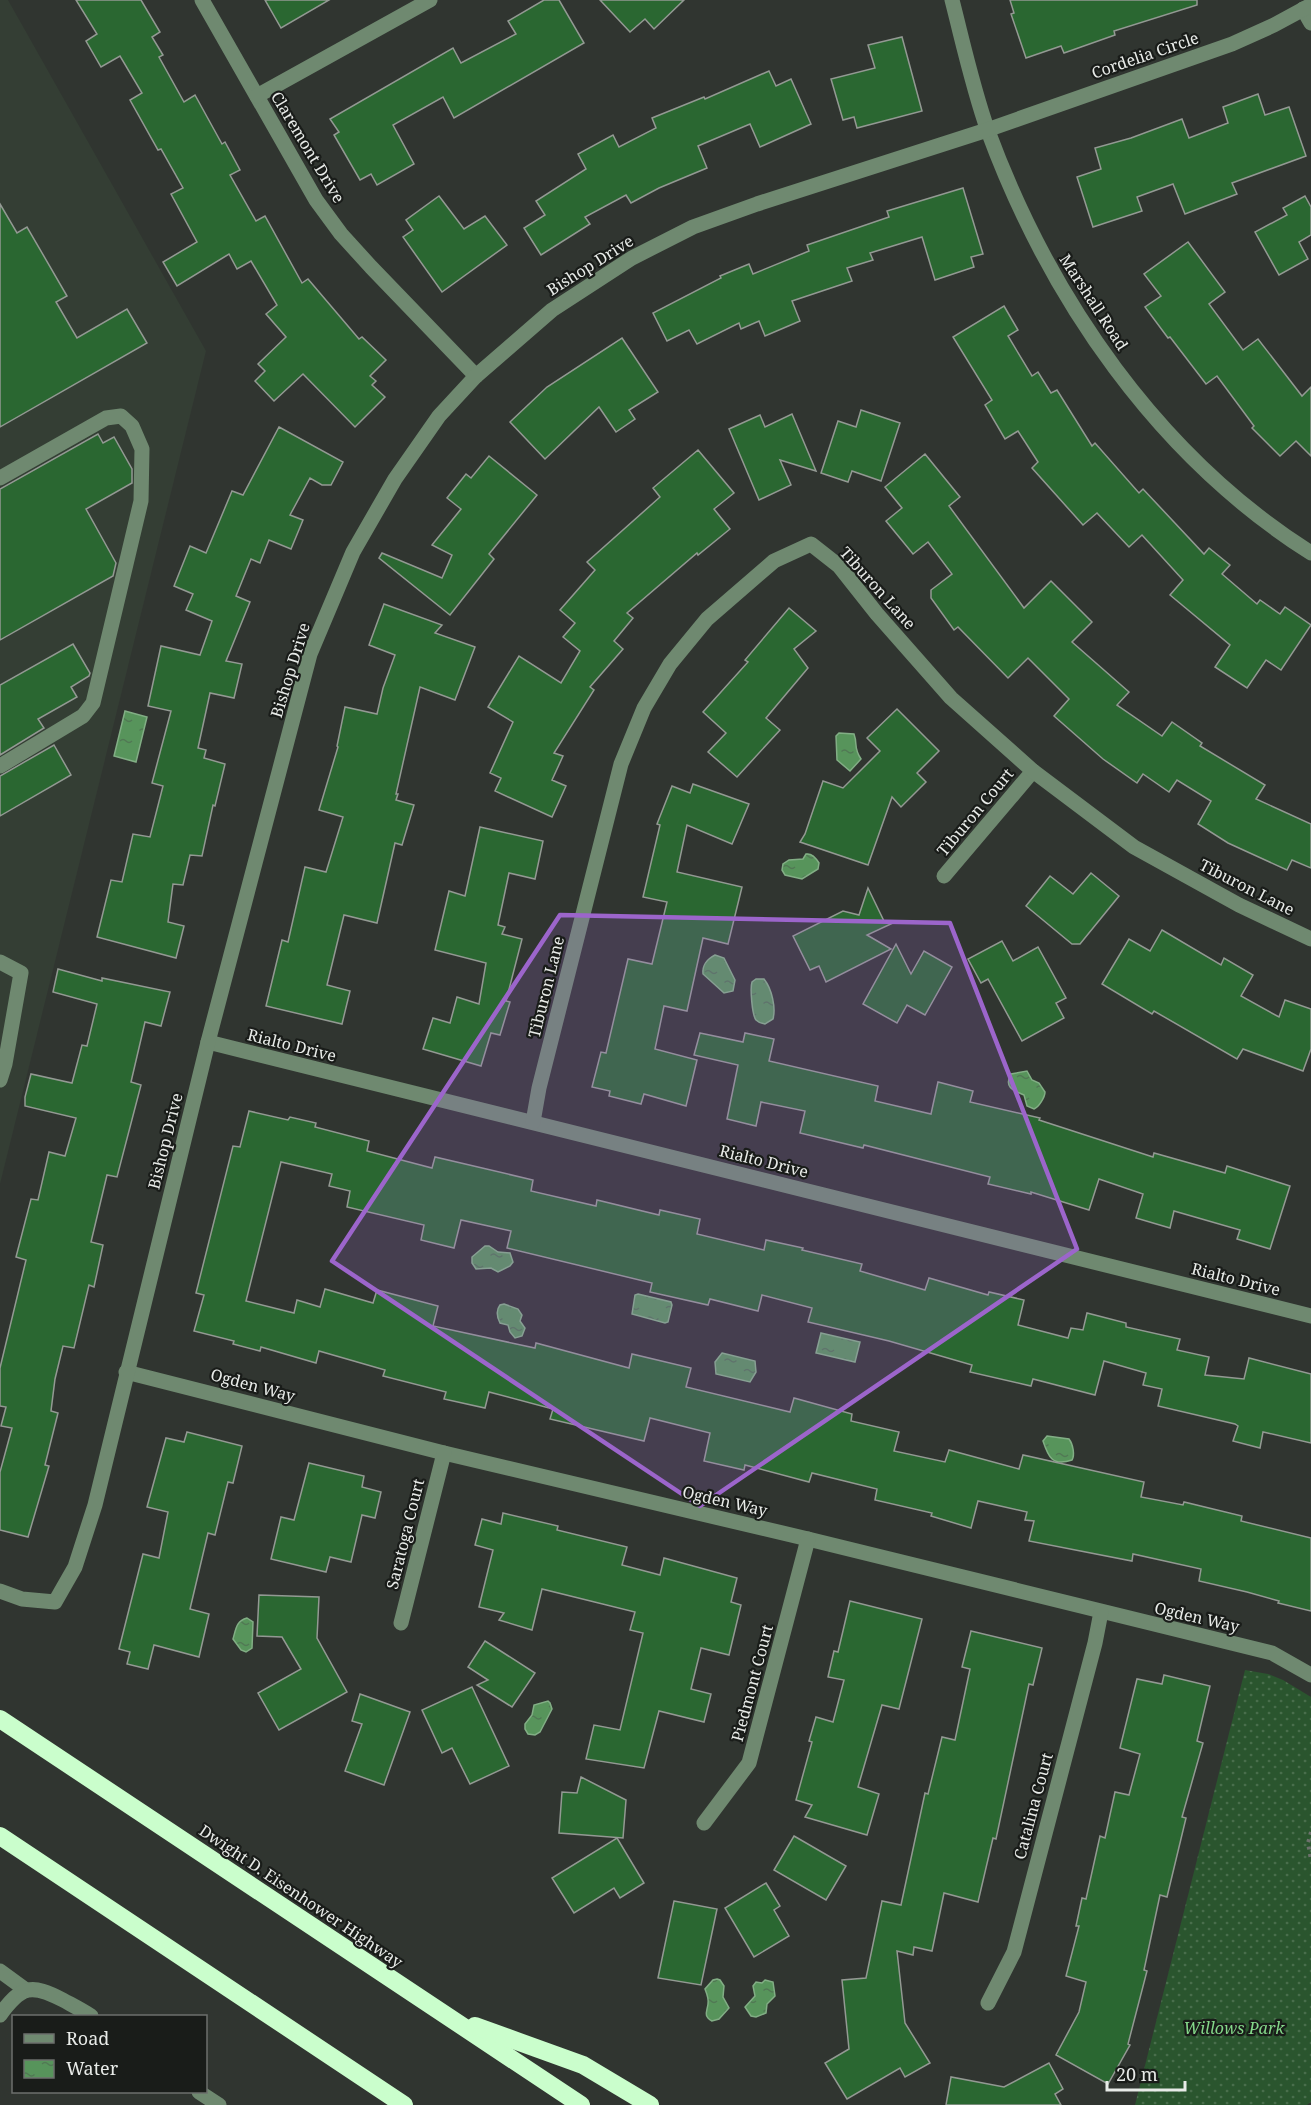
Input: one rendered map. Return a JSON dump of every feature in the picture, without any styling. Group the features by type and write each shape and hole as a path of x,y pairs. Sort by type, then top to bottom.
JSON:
{"highway":[{"name":"Dwight D. Eisenhower Highway","path":"0,1719 581,2105"},
{"path":"0,1836 404,2105"},
{"path":"449,2017 583,2065 650,2105"}],"street":[{"name":"Claremont Drive","path":"202,0 316,200 341,234 476,376"},
{"path":"257,96 430,0"},
{"name":"Marshall Road","path":"952,0 987,130 1035,242 1062,290 1111,363 1142,402 1206,470 1245,505 1311,553"},
{"path":"1307,7 1311,23"},
{"name":"Cordelia Circle","path":"987,130 1232,44 1307,7"},
{"name":"Bishop Drive","path":"0,1591 22,1599 55,1602 75,1568 95,1505 208,1042 310,654 353,552 395,479 439,416 476,376 552,310 632,258 693,228 757,204 987,130"},
{"path":"0,478 106,418 121,416 132,426 142,449 141,501 93,703 83,716 0,766"},
{"name":"Tiburon Lane","path":"533,1122 539,1088 604,827 621,764 644,708 670,664 707,619 774,561 811,544 839,566 877,614 951,698 1033,771 1134,847 1239,905 1311,939"},
{"name":"Tiburon Court","path":"944,876 1033,771"},
{"path":"0,962 21,973 5,1064 0,1080"},
{"name":"Rialto Drive","path":"208,1042 1311,1316"},
{"name":"Ogden Way","path":"126,1372 444,1453 808,1539 1272,1653 1311,1675"},
{"name":"Saratoga Court","path":"401,1623 444,1453"},
{"name":"Piedmont Court","path":"704,1823 749,1763 808,1539"},
{"name":"Catalina Court","path":"988,2003 1014,1952 1095,1643 1101,1612"},
{"path":"0,1971 27,1990"},
{"path":"0,2015 11,2000 27,1990 43,1989 89,2015"},
{"path":"202,2093 219,2105"}],"path":[{"path":"1311,1832 1308,1843 1311,1860"}],"highlighted area":[{"path":"560,915 950,923 1077,1249 700,1506 332,1261"}],"shaded area":[{"path":"0,0 8,0 206,351 0,1184"}],"green space":[{"name":"Willows Park","path":"1245,1670 1268,1674 1283,1680 1311,1697 1311,2102 1307,2105 1135,2105"}],"water":[{"path":"125,711 147,717 136,762 114,756"},
{"path":"839,733 854,734 857,752 861,759 850,771 837,760 836,736"},
{"path":"806,854 817,859 818,869 802,879 785,875 782,870 783,864 789,860 803,859"},
{"path":"715,955 724,958 735,980 733,991 724,993 703,974 706,963"},
{"path":"756,979 764,979 773,999 773,1019 765,1024 756,1020 753,1013 751,985"},
{"path":"1027,1071 1032,1080 1039,1083 1045,1092 1041,1102 1034,1109 1027,1106 1024,1095 1011,1088 1008,1083 1011,1074"},
{"path":"485,1246 498,1252 510,1253 513,1262 498,1272 491,1268 476,1269 472,1263 472,1257"},
{"path":"635,1295 671,1302 668,1322 632,1314"},
{"path":"504,1304 518,1309 522,1315 520,1321 525,1328 522,1336 515,1338 508,1325 500,1323 498,1309"},
{"path":"821,1333 860,1342 855,1362 816,1353"},
{"path":"722,1353 755,1361 756,1372 750,1382 716,1374 715,1362"},
{"path":"1047,1436 1069,1439 1073,1450 1072,1460 1060,1462 1052,1459 1043,1441"},
{"path":"247,1618 253,1622 252,1648 246,1652 241,1650 233,1639 239,1623"},
{"path":"548,1701 552,1709 540,1732 535,1735 528,1734 525,1724 532,1715 534,1705"},
{"path":"717,1979 724,1986 723,1997 729,2008 719,2019 712,2021 706,2012 708,2000 705,1989"},
{"path":"765,1980 773,1982 775,1996 767,2004 766,2013 756,2017 751,2016 745,2007 755,1996 753,1986 756,1982 762,1983"}],"building":[{"path":"76,0 141,0 160,32 152,37 163,55 159,57 184,102 195,95 222,144 225,142 240,170 230,175 256,221 265,216 302,283 308,279 359,339 362,337 386,360 370,376 376,381 372,385 385,397 355,427 303,374 274,401 255,381 265,371 258,364 286,337 266,314 277,305 251,261 237,269 229,254 177,286 163,262 197,242 171,194 183,188 161,149 158,150 130,100 142,93 120,56 101,67 86,41 97,34"},
{"path":"265,0 329,0 281,28"},
{"path":"544,0 559,0 584,43 454,118 443,97 393,125 414,164 377,185 371,174 360,180 334,135 339,132 330,119 453,48 461,63 516,34 508,21"},
{"path":"600,0 684,0 654,29 645,19 630,32"},
{"path":"1010,0 1197,0 1197,5 1114,31 1115,35 1064,53 1061,46 1026,58 1011,14 1014,13"},
{"path":"902,37 922,111 857,128 854,117 843,120 831,79 875,68 868,45"},
{"path":"769,71 776,86 791,79 811,124 760,147 750,124 698,146 707,168 659,188 631,203 626,195 585,217 590,224 541,255 524,228 545,215 536,201 586,169 578,154 613,135 619,147 656,128 652,118 704,97 705,99"},
{"path":"1258,94 1265,115 1289,107 1306,156 1232,183 1237,194 1185,214 1173,184 1137,197 1142,211 1093,227 1077,177 1101,169 1095,148 1131,138 1182,119 1189,138 1228,123 1223,107"},
{"path":"963,188 983,254 971,257 974,267 935,280 922,237 870,253 873,260 847,268 852,281 792,301 800,321 765,336 759,321 741,329 739,323 697,344 689,330 667,341 653,313 721,278 720,276 749,264 753,274 809,251 807,245 889,217 887,211"},
{"path":"439,196 464,229 485,216 507,245 442,292 403,237 413,230 406,220"},
{"path":"1305,196 1311,207 1311,235 1299,242 1308,259 1279,275 1255,232 1287,215 1283,208"},
{"path":"0,204 17,233 27,227 67,296 56,302 77,338 127,309 147,343 0,427"},
{"path":"1188,242 1225,292 1209,304 1243,350 1258,339 1302,396 1311,387 1311,456 1296,441 1280,456 1252,428 1254,426 1217,376 1206,384 1145,307 1161,296 1144,274"},
{"path":"1004,306 1018,330 1008,336 1032,376 1038,372 1051,393 1057,390 1092,446 1095,443 1139,493 1143,489 1204,554 1209,548 1230,565 1222,574 1257,604 1260,600 1280,614 1285,607 1311,625 1281,670 1266,660 1247,688 1215,667 1230,645 1170,595 1183,580 1142,535 1129,547 1097,513 1083,525 1032,468 1038,462 1018,431 1005,439 985,405 992,400 953,337"},
{"path":"622,338 658,392 629,410 635,419 616,432 599,407 545,459 510,422 547,387"},
{"path":"861,410 900,423 881,481 852,471 848,482 821,473 838,421 856,427"},
{"path":"792,414 816,471 780,460 791,485 759,500 729,429 760,415 765,427"},
{"path":"279,427 343,462 331,485 322,485 310,478 290,515 303,520 291,549 269,540 260,563 251,559 236,596 250,602 226,661 242,664 234,698 210,693 198,748 206,750 204,758 225,764 202,856 190,855 183,885 173,884 168,922 184,926 176,958 97,937 111,880 122,882 133,834 150,837 163,786 152,783 171,711 148,706 161,646 200,655 212,621 186,610 193,594 174,586 190,546 206,553 232,491 243,495"},
{"path":"98,434 103,443 114,437 132,469 132,483 86,509 116,563 113,576 0,640 0,489"},
{"path":"698,450 734,493 714,509 730,529 698,555 697,553 627,613 633,618 614,641 623,649 590,687 594,690 554,753 563,756 552,780 566,786 552,817 495,791 501,778 490,773 513,722 488,707 519,656 561,683 580,651 563,637 575,623 560,610 595,570 587,562 660,497 653,488"},
{"path":"925,454 960,497 949,506 1024,608 1051,581 1092,622 1072,642 1129,692 1117,705 1162,736 1172,722 1202,743 1200,746 1265,785 1256,799 1311,824 1311,868 1292,860 1287,870 1228,843 1198,824 1211,801 1177,780 1169,792 1143,774 1137,783 1103,759 1054,716 1069,699 1028,658 1008,678 958,627 954,630 931,598 931,590 952,574 928,542 913,554 886,521 902,508 885,487"},
{"path":"489,456 537,495 489,554 494,559 450,615 379,558 382,553 442,578 452,555 432,545 461,509 447,498 466,474 471,478"},
{"path":"384,604 442,625 435,633 475,647 455,700 420,687 396,794 398,794 396,800 414,805 402,845 395,843 377,923 344,915 327,985 350,991 342,1024 266,1006 282,940 288,942 305,867 326,872 343,817 319,810 338,747 345,707 377,714 383,688 395,655 369,645"},
{"path":"789,608 816,631 794,649 808,668 766,718 780,730 737,777 708,752 726,733 703,712 748,662 745,660"},
{"path":"73,644 90,673 89,676 71,687 77,697 38,719 44,728 0,755 0,685"},
{"path":"897,709 939,751 917,773 926,782 901,807 892,797 868,865 800,842 805,834 823,781 843,788 880,751 867,738"},
{"path":"54,745 71,775 0,816 0,776"},
{"path":"693,784 749,804 732,844 687,825 677,872 742,887 728,944 703,938 687,1011 664,1006 655,1049 697,1060 686,1106 644,1094 641,1104 609,1096 610,1091 592,1087 601,1052 606,1053 628,959 652,964 667,902 643,897 660,825 657,824 672,786 690,793"},
{"path":"480,827 543,841 535,879 509,873 498,925 505,927 502,934 522,939 506,1001 510,1002 500,1035 491,1033 481,1066 423,1049 433,1018 450,1023 457,997 479,1004 486,963 435,950 449,891 465,896"},
{"path":"1091,873 1119,896 1080,944 1072,944 1026,906 1050,876 1073,894"},
{"path":"868,888 884,921 893,923 867,935 891,949 826,982 819,966 810,970 793,936 843,911 859,915"},
{"path":"1162,930 1221,965 1224,958 1253,975 1241,996 1279,1017 1285,1000 1311,1009 1311,1049 1303,1071 1243,1049 1237,1059 1154,1011 1152,1014 1102,984 1129,939 1150,951"},
{"path":"1002,941 1013,961 1038,947 1066,998 1056,1003 1064,1018 1022,1041 988,979 981,983 968,959"},
{"path":"896,944 911,974 924,951 952,967 925,1015 907,1005 897,1023 863,1004"},
{"path":"58,969 102,981 102,978 170,992 161,1026 145,1022 131,1082 141,1085 117,1177 107,1175 91,1242 103,1245 94,1287 89,1285 74,1348 63,1346 55,1379 51,1411 58,1413 45,1465 49,1466 28,1537 0,1530 0,1472 12,1428 1,1426 6,1407 0,1406 0,1368 26,1260 16,1257 31,1199 38,1200 49,1152 65,1156 76,1118 25,1106 25,1097 31,1074 72,1083 82,1045 87,1046 97,1004 53,992"},
{"path":"700,1033 743,1042 745,1033 774,1039 769,1061 878,1086 875,1101 931,1114 938,1082 973,1091 970,1102 1040,1118 1039,1120 1153,1157 1154,1153 1225,1173 1227,1166 1290,1186 1270,1249 1237,1239 1240,1230 1174,1211 1170,1228 1136,1218 1143,1194 1099,1179 1089,1210 1031,1192 1031,1194 988,1184 990,1177 864,1145 863,1148 800,1133 805,1111 761,1102 756,1126 727,1119 738,1065 694,1055"},
{"path":"249,1111 288,1120 290,1117 316,1123 315,1127 369,1141 367,1151 432,1168 435,1157 533,1180 531,1191 596,1206 597,1200 659,1215 660,1210 700,1219 697,1234 764,1250 766,1240 803,1248 802,1250 862,1264 860,1271 925,1290 929,1278 988,1295 989,1292 1024,1300 1018,1325 1068,1338 1071,1328 1083,1330 1087,1313 1126,1323 1126,1327 1180,1339 1177,1350 1209,1357 1205,1375 1244,1379 1249,1358 1311,1374 1311,1443 1263,1432 1260,1448 1233,1441 1238,1426 1235,1424 1158,1406 1162,1389 1143,1385 1146,1373 1104,1361 1095,1395 1033,1379 1031,1386 970,1372 972,1365 889,1341 808,1322 812,1308 762,1295 758,1311 710,1299 708,1305 650,1292 652,1283 507,1248 511,1231 461,1220 454,1248 421,1240 424,1225 347,1207 350,1191 329,1186 332,1174 281,1162 246,1301 294,1313 297,1300 320,1307 325,1289 373,1303 377,1290 438,1306 433,1326 535,1348 536,1343 629,1368 632,1354 691,1368 686,1387 790,1412 794,1398 852,1414 851,1421 899,1432 894,1451 945,1462 949,1450 1019,1469 1023,1455 1144,1482 1141,1497 1183,1505 1184,1502 1242,1516 1241,1521 1311,1538 1311,1611 1199,1581 1201,1569 1133,1554 1132,1561 1029,1541 1034,1521 1025,1520 1027,1512 978,1501 971,1528 931,1516 932,1513 875,1500 877,1489 812,1473 809,1482 745,1465 744,1470 704,1461 710,1433 650,1418 644,1441 550,1419 553,1409 489,1392 485,1408 444,1399 446,1392 383,1376 385,1370 319,1351 316,1363 261,1347 260,1351 233,1344 234,1341 194,1331 204,1295 196,1293 233,1146 240,1147"},
{"path":"187,1432 242,1446 233,1483 228,1482 215,1535 208,1533 190,1609 209,1614 199,1657 154,1645 148,1669 127,1664 130,1652 119,1649 143,1554 159,1558 168,1512 147,1507 166,1438 184,1442"},
{"path":"309,1463 364,1476 362,1487 381,1492 375,1518 362,1515 351,1562 330,1557 326,1572 271,1559 281,1517 294,1520"},
{"path":"503,1513 558,1526 557,1530 627,1547 622,1565 660,1575 664,1558 737,1578 731,1602 741,1605 729,1655 701,1648 691,1689 711,1694 704,1722 659,1711 644,1768 586,1759 594,1725 620,1730 643,1633 630,1630 635,1612 542,1589 532,1630 499,1620 504,1613 479,1607 493,1550 475,1545 482,1519 501,1524"},
{"path":"259,1595 319,1597 317,1638 347,1692 279,1730 258,1693 301,1669 282,1637 257,1636"},
{"path":"850,1601 922,1619 899,1709 882,1705 858,1787 879,1794 867,1835 805,1817 812,1805 796,1800 812,1742 809,1741 816,1717 833,1722 844,1680 828,1677 834,1651 838,1652"},
{"path":"971,1631 1042,1648 1033,1685 1029,1684 996,1839 993,1838 978,1902 944,1893 932,1951 914,1947 913,1955 897,1951 905,2023 930,2063 905,2077 900,2068 847,2099 825,2063 849,2049 842,1980 866,1978 882,1901 901,1905 925,1793 928,1794 942,1737 955,1740 970,1669 962,1667"},
{"path":"485,1641 535,1673 512,1707 477,1685 488,1680 468,1667"},
{"path":"1164,1675 1210,1686 1197,1741 1203,1743 1182,1817 1186,1818 1167,1897 1160,1895 1144,1970 1147,1971 1128,2044 1130,2045 1108,2084 1056,2055 1079,2012 1086,1982 1066,1976 1079,1926 1076,1926 1082,1898 1086,1899 1100,1836 1105,1838 1115,1792 1129,1795 1140,1754 1120,1748 1137,1679 1162,1684"},
{"path":"472,1687 509,1766 470,1784 452,1748 442,1753 422,1710"},
{"path":"360,1694 410,1712 384,1785 345,1771 362,1724 352,1721"},
{"path":"581,1777 626,1800 623,1838 559,1833 562,1792 577,1793"},
{"path":"794,1836 846,1866 826,1900 774,1870"},
{"path":"617,1838 644,1883 620,1898 614,1888 574,1913 552,1878"},
{"path":"766,1883 780,1906 774,1910 789,1936 754,1957 725,1908"},
{"path":"674,1901 717,1909 701,1985 658,1978"},
{"path":"1049,2063 1063,2089 1055,2094 1061,2105 946,2105 951,2077 1004,2087"}]}
